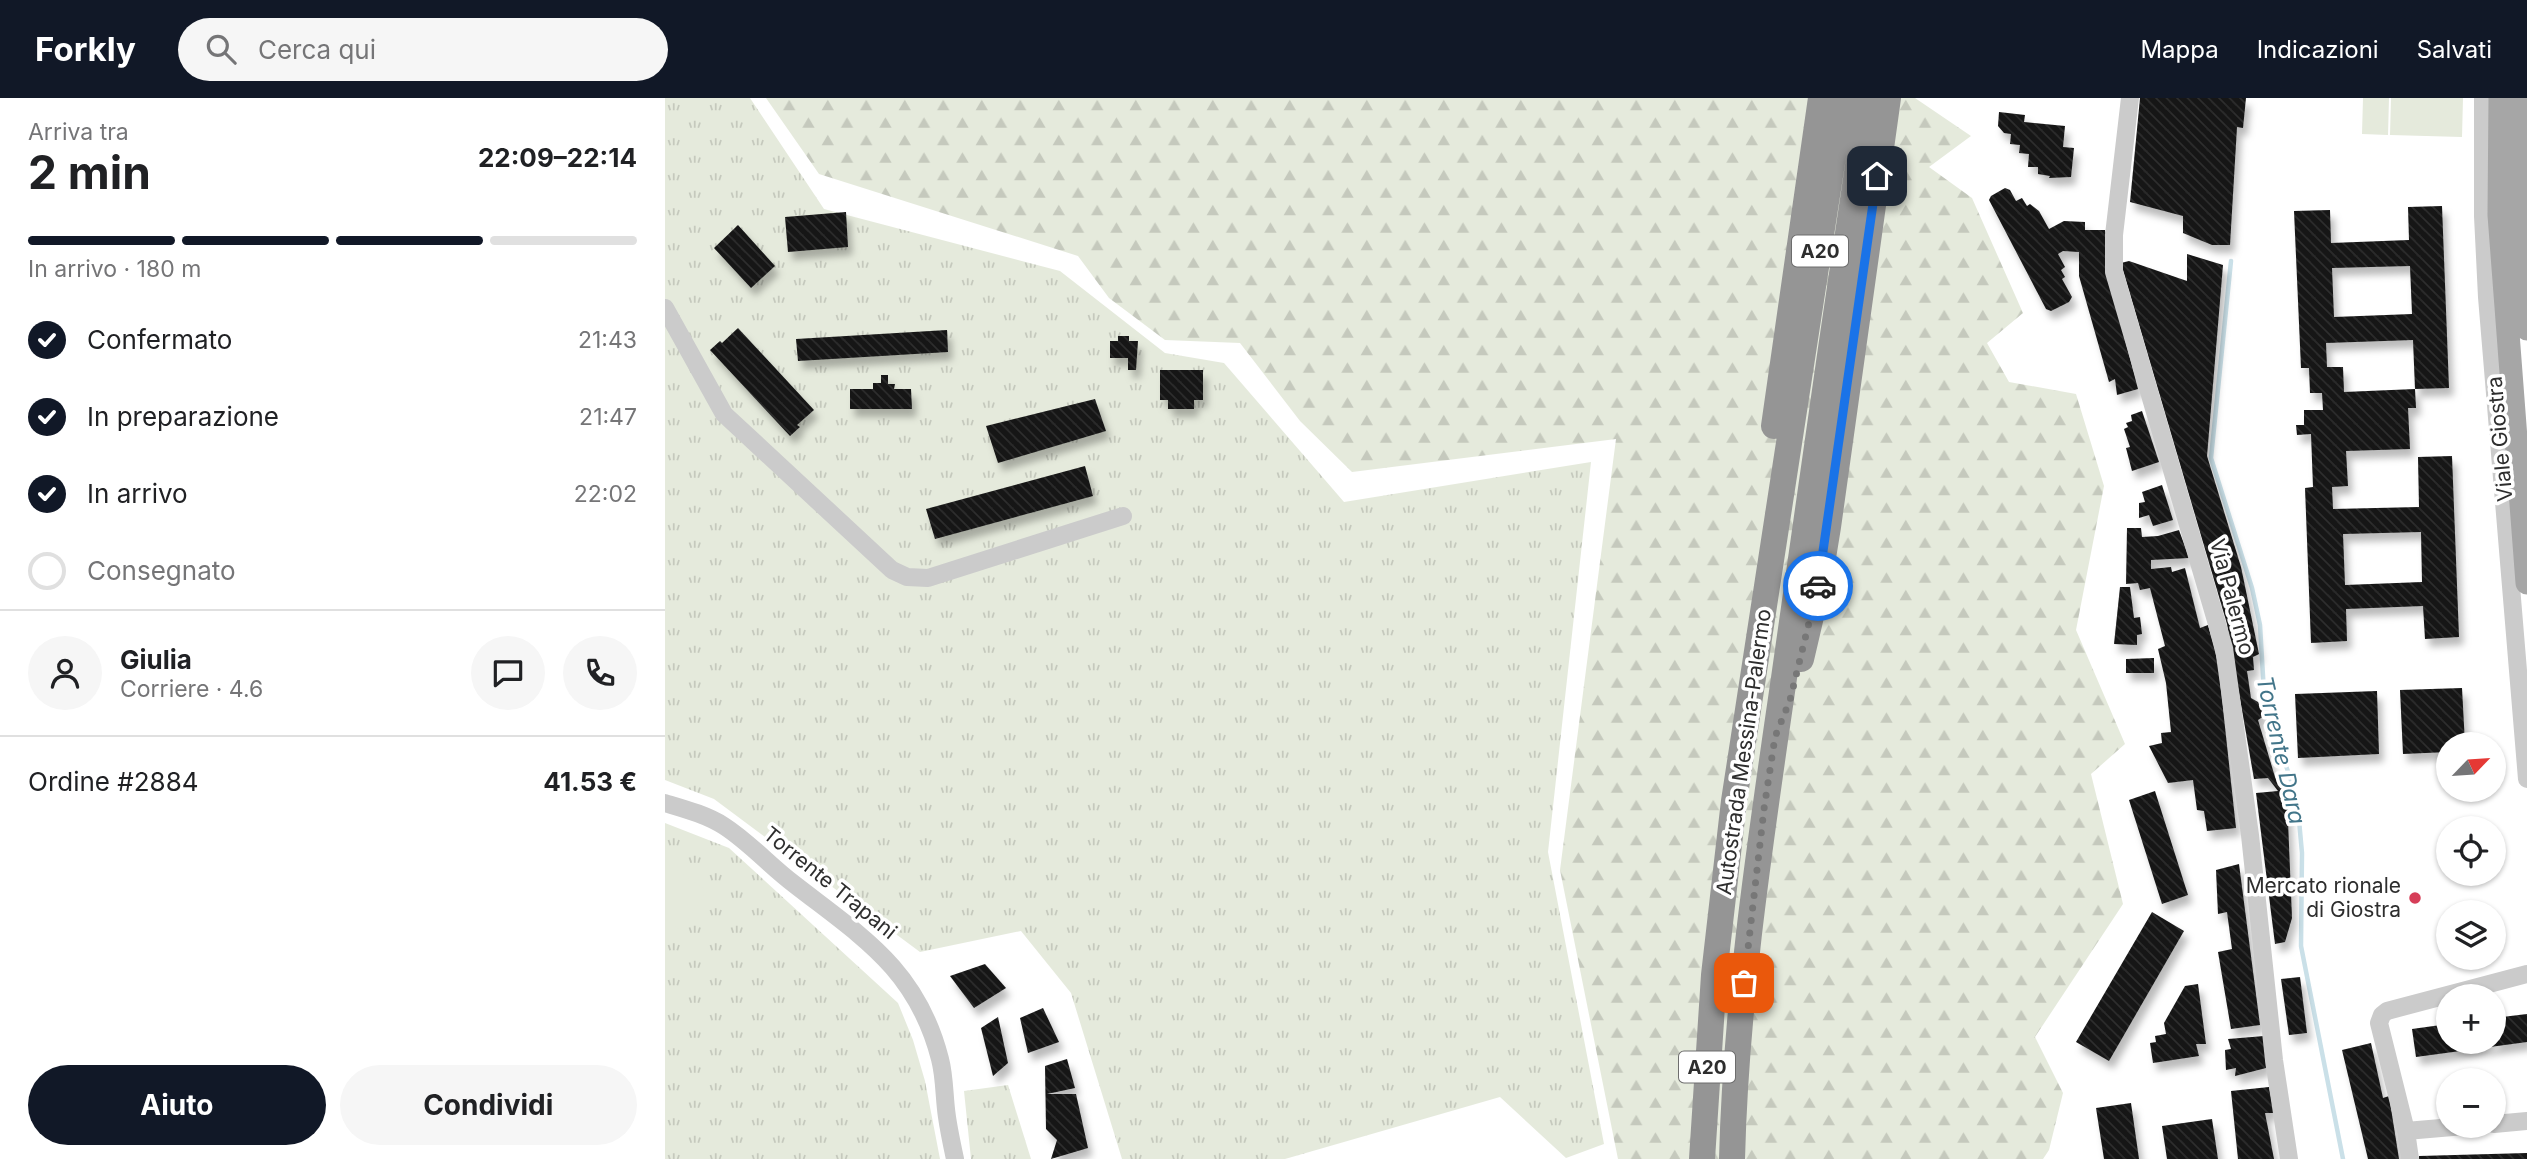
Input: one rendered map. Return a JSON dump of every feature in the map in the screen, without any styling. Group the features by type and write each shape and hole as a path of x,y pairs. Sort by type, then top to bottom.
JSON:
{"highway":[{"path":"1744,733 1742,642 1821,98"},
{"name":"Autostrada Messina-Palermo","path":"1702,1159 1714,975 1734,801 1842,98"},
{"name":"Autostrada Messina-Palermo","path":"1732,1159 1733,1110 1744,983 1764,809 1868,98"},
{"path":"1775,737 1790,700 1819,582 1888,98"}],"main road":[{"name":"Viale Giostra","path":"2500,98 2499,215 2527,583"},
{"path":"2518,98 2527,329"}],"street":[{"name":"Via Palermo","path":"2130,98 2114,235 2114,272 2224,648 2246,809 2274,1060 2289,1159"},
{"name":"Viale Giostra","path":"2483,98 2483,216 2487,283 2527,779"},
{"path":"665,307 724,414 892,570 907,577 928,578 1123,516"},
{"name":"Torrente Trapani","path":"665,803 694,812 724,826 863,936 898,972 919,1003 939,1052 954,1159"},
{"path":"665,811 721,834 787,889 858,942 893,977 911,1004 936,1066 947,1159"},
{"path":"2410,1159 2406,1131 2379,1023 2382,1015 2387,1011 2527,974"},
{"path":"2506,1123 2527,1121"},
{"path":"2406,1131 2436,1128"}],"green space":[{"path":"665,98 750,98 824,209 1060,271 1165,353 1224,363 1344,502 1591,462 1548,852 1604,1144 1566,1158 1500,1097 1285,1159 1122,1159 1071,993 1021,931 920,952 714,799 665,780"},
{"path":"766,98 1915,98 1971,136 1929,167 1972,198 2023,313 1987,343 2009,382 2076,394 2104,486 2076,630 2125,744 2091,774 2123,904 2035,1037 2063,1093 2049,1150 2043,1159 1618,1159 1560,870 1616,439 1352,472 1300,421 1240,343 1165,340 1109,298 1078,256 819,174"},
{"path":"2363,98 2389,98 2388,135 2362,134"},
{"path":"2391,98 2463,98 2462,137 2390,135"},
{"path":"665,823 729,848 898,1003 925,1081 940,1159 665,1159"},
{"path":"665,862 707,891 680,930 665,919"},
{"path":"1008,1085 1031,1159 971,1159 964,1091"}],"building":[{"path":"2140,98 2246,98 2243,128 2237,127 2230,245 2212,245 2183,233 2183,216 2130,202"},
{"path":"1999,112 2025,115 2024,122 2065,126 2063,147 2074,148 2071,177 2049,178 2050,176 2038,174 2038,167 2028,167 2029,154 2019,153 2020,145 2010,144 2011,134 2004,133 1998,126"},
{"path":"2005,188 2010,190 2016,201 2022,198 2027,206 2030,204 2039,211 2049,229 2064,221 2085,222 2085,230 2105,230 2123,332 2138,389 2117,395 2115,379 2109,382 2079,276 2079,252 2063,251 2058,254 2065,267 2061,270 2065,277 2062,279 2072,297 2069,302 2051,311 2046,309 1989,200"},
{"path":"2442,206 2449,388 2415,389 2416,408 2408,408 2410,449 2346,451 2348,486 2332,487 2333,509 2419,507 2418,457 2452,456 2459,637 2425,639 2423,606 2346,609 2347,641 2311,643 2305,488 2313,487 2311,434 2297,435 2296,425 2304,425 2304,410 2323,410 2322,393 2310,393 2309,368 2301,368 2294,211 2330,210 2331,243 2409,240 2408,207","holes":["2410,266 2412,314 2334,317 2332,268","2413,340 2415,389 2344,392 2343,367 2327,367 2326,343","2421,532 2422,582 2345,585 2343,534"]},
{"path":"846,212 848,247 788,252 785,217"},
{"path":"738,225 775,266 751,288 714,248"},
{"path":"2187,254 2223,265 2207,456 2241,567 2259,654 2253,657 2254,670 2247,671 2251,698 2258,702 2264,716 2258,720 2275,777 2287,797 2292,918 2285,942 2275,944 2256,793 2278,791 2268,778 2254,779 2227,624 2121,263 2129,261 2187,281"},
{"path":"738,328 814,410 797,425 800,427 790,436 710,350"},
{"path":"947,330 948,352 798,361 796,339"},
{"path":"1118,336 1129,336 1129,341 1138,341 1136,370 1128,370 1128,358 1110,358 1110,341 1118,341"},
{"path":"1160,370 1203,370 1203,400 1194,400 1194,409 1168,409 1168,400 1160,400"},
{"path":"881,375 888,375 888,384 895,384 894,389 911,389 912,409 850,409 850,389 873,389 873,383 881,383"},
{"path":"1095,399 1106,431 998,463 986,426"},
{"path":"2142,411 2159,462 2132,471 2126,448 2130,447 2124,429 2128,427 2126,423 2132,421 2131,415"},
{"path":"1085,466 1093,496 935,539 926,509"},
{"path":"2162,485 2173,520 2153,526 2149,515 2139,518 2139,503 2145,502 2142,492"},
{"path":"2127,528 2141,528 2142,537 2179,530 2189,558 2151,560 2151,569 2171,567 2172,572 2185,568 2200,628 2208,625 2218,663 2236,828 2207,831 2204,811 2197,810 2193,780 2168,783 2149,746 2162,743 2161,733 2171,732 2166,683 2158,649 2165,646 2150,588 2140,590 2138,583 2126,584"},
{"path":"2120,587 2130,587 2134,618 2140,617 2142,634 2137,635 2137,645 2114,644"},
{"path":"2154,658 2154,673 2126,673 2126,659"},
{"path":"2462,688 2464,732 2436,732 2436,753 2403,754 2400,690"},
{"path":"2377,691 2379,754 2298,758 2295,694"},
{"path":"2155,791 2188,895 2162,904 2129,800"},
{"path":"2239,864 2260,1025 2231,1029 2218,952 2232,949 2227,912 2218,914 2216,870"},
{"path":"2152,912 2184,931 2109,1061 2076,1042"},
{"path":"985,964 1006,988 974,1008 950,976"},
{"path":"2300,977 2307,1033 2289,1035 2281,979"},
{"path":"2198,984 2206,1044 2196,1044 2199,1056 2153,1063 2150,1043 2156,1042 2155,1036 2166,1034 2164,1023 2185,986"},
{"path":"1043,1008 1059,1042 1028,1053 1020,1018"},
{"path":"2527,1014 2527,1042 2506,1045 2506,1017"},
{"path":"998,1017 1008,1063 993,1076 981,1028"},
{"path":"2436,1026 2436,1054 2438,1054 2416,1057 2412,1029"},
{"path":"2264,1036 2266,1068 2235,1076 2236,1068 2226,1070 2225,1050 2231,1049 2228,1039"},
{"path":"2371,1043 2383,1098 2389,1096 2399,1159 2368,1159 2342,1050"},
{"path":"1067,1059 1075,1088 1047,1094 1076,1094 1088,1148 1051,1159 1057,1140 1046,1129 1045,1066"},
{"path":"2269,1087 2274,1113 2265,1113 2274,1159 2238,1159 2231,1091"},
{"path":"2131,1103 2139,1159 2104,1159 2096,1108"},
{"path":"2212,1119 2218,1159 2167,1159 2162,1126"},
{"path":"2527,1153 2527,1159 2419,1159 2419,1156"}],"waterway":[{"name":"Torrente Dara","path":"2231,261 2211,458 2252,588 2260,625 2267,710 2297,798 2302,853 2301,946 2343,1159"}],"way so far":[{"path":"1744,983 1775,737 1790,700 1818,586"}],"place":[{"name":"Mercato rionale di Giostra","path":"2415,898"}],"route":[{"path":"1818,586 1877,176"}]}
